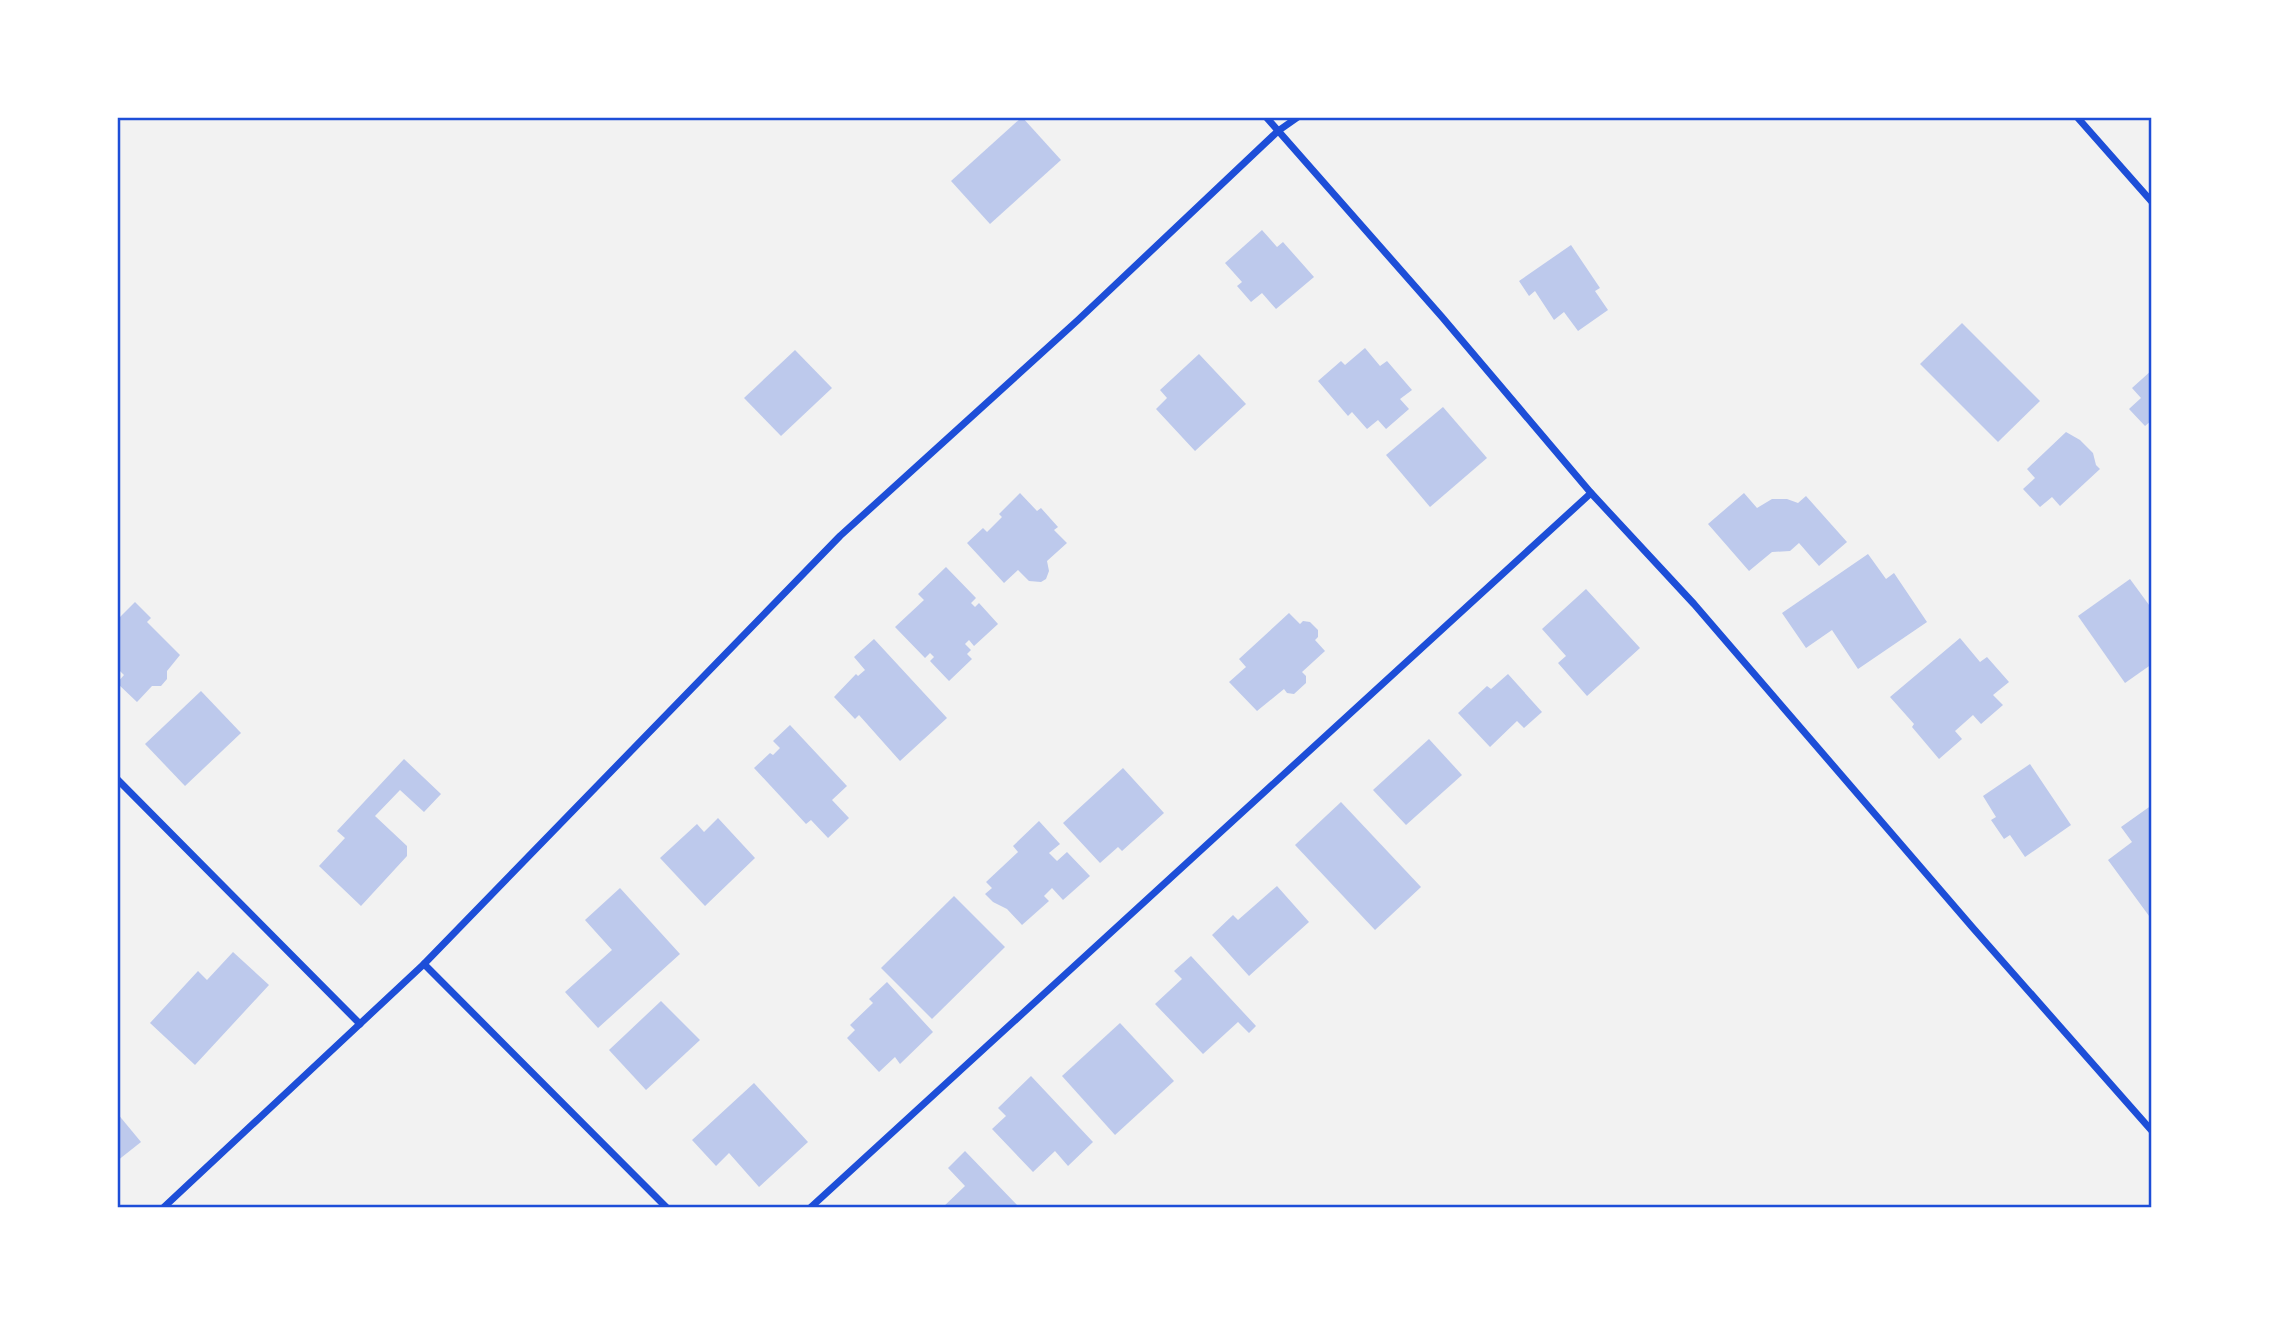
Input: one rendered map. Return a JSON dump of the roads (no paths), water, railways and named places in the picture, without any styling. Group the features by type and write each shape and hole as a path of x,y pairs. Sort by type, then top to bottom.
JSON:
{"street":[{"path":"1266,117 1442,317 1591,494 1694,604 2028,992 2152,1131"},
{"path":"163,1208 424,964 841,536 1278,131 1298,117"},
{"path":"2077,117 2152,202"},
{"path":"810,1208 1591,494"},
{"path":"117,779 360,1024"},
{"path":"424,964 667,1208"}]}
